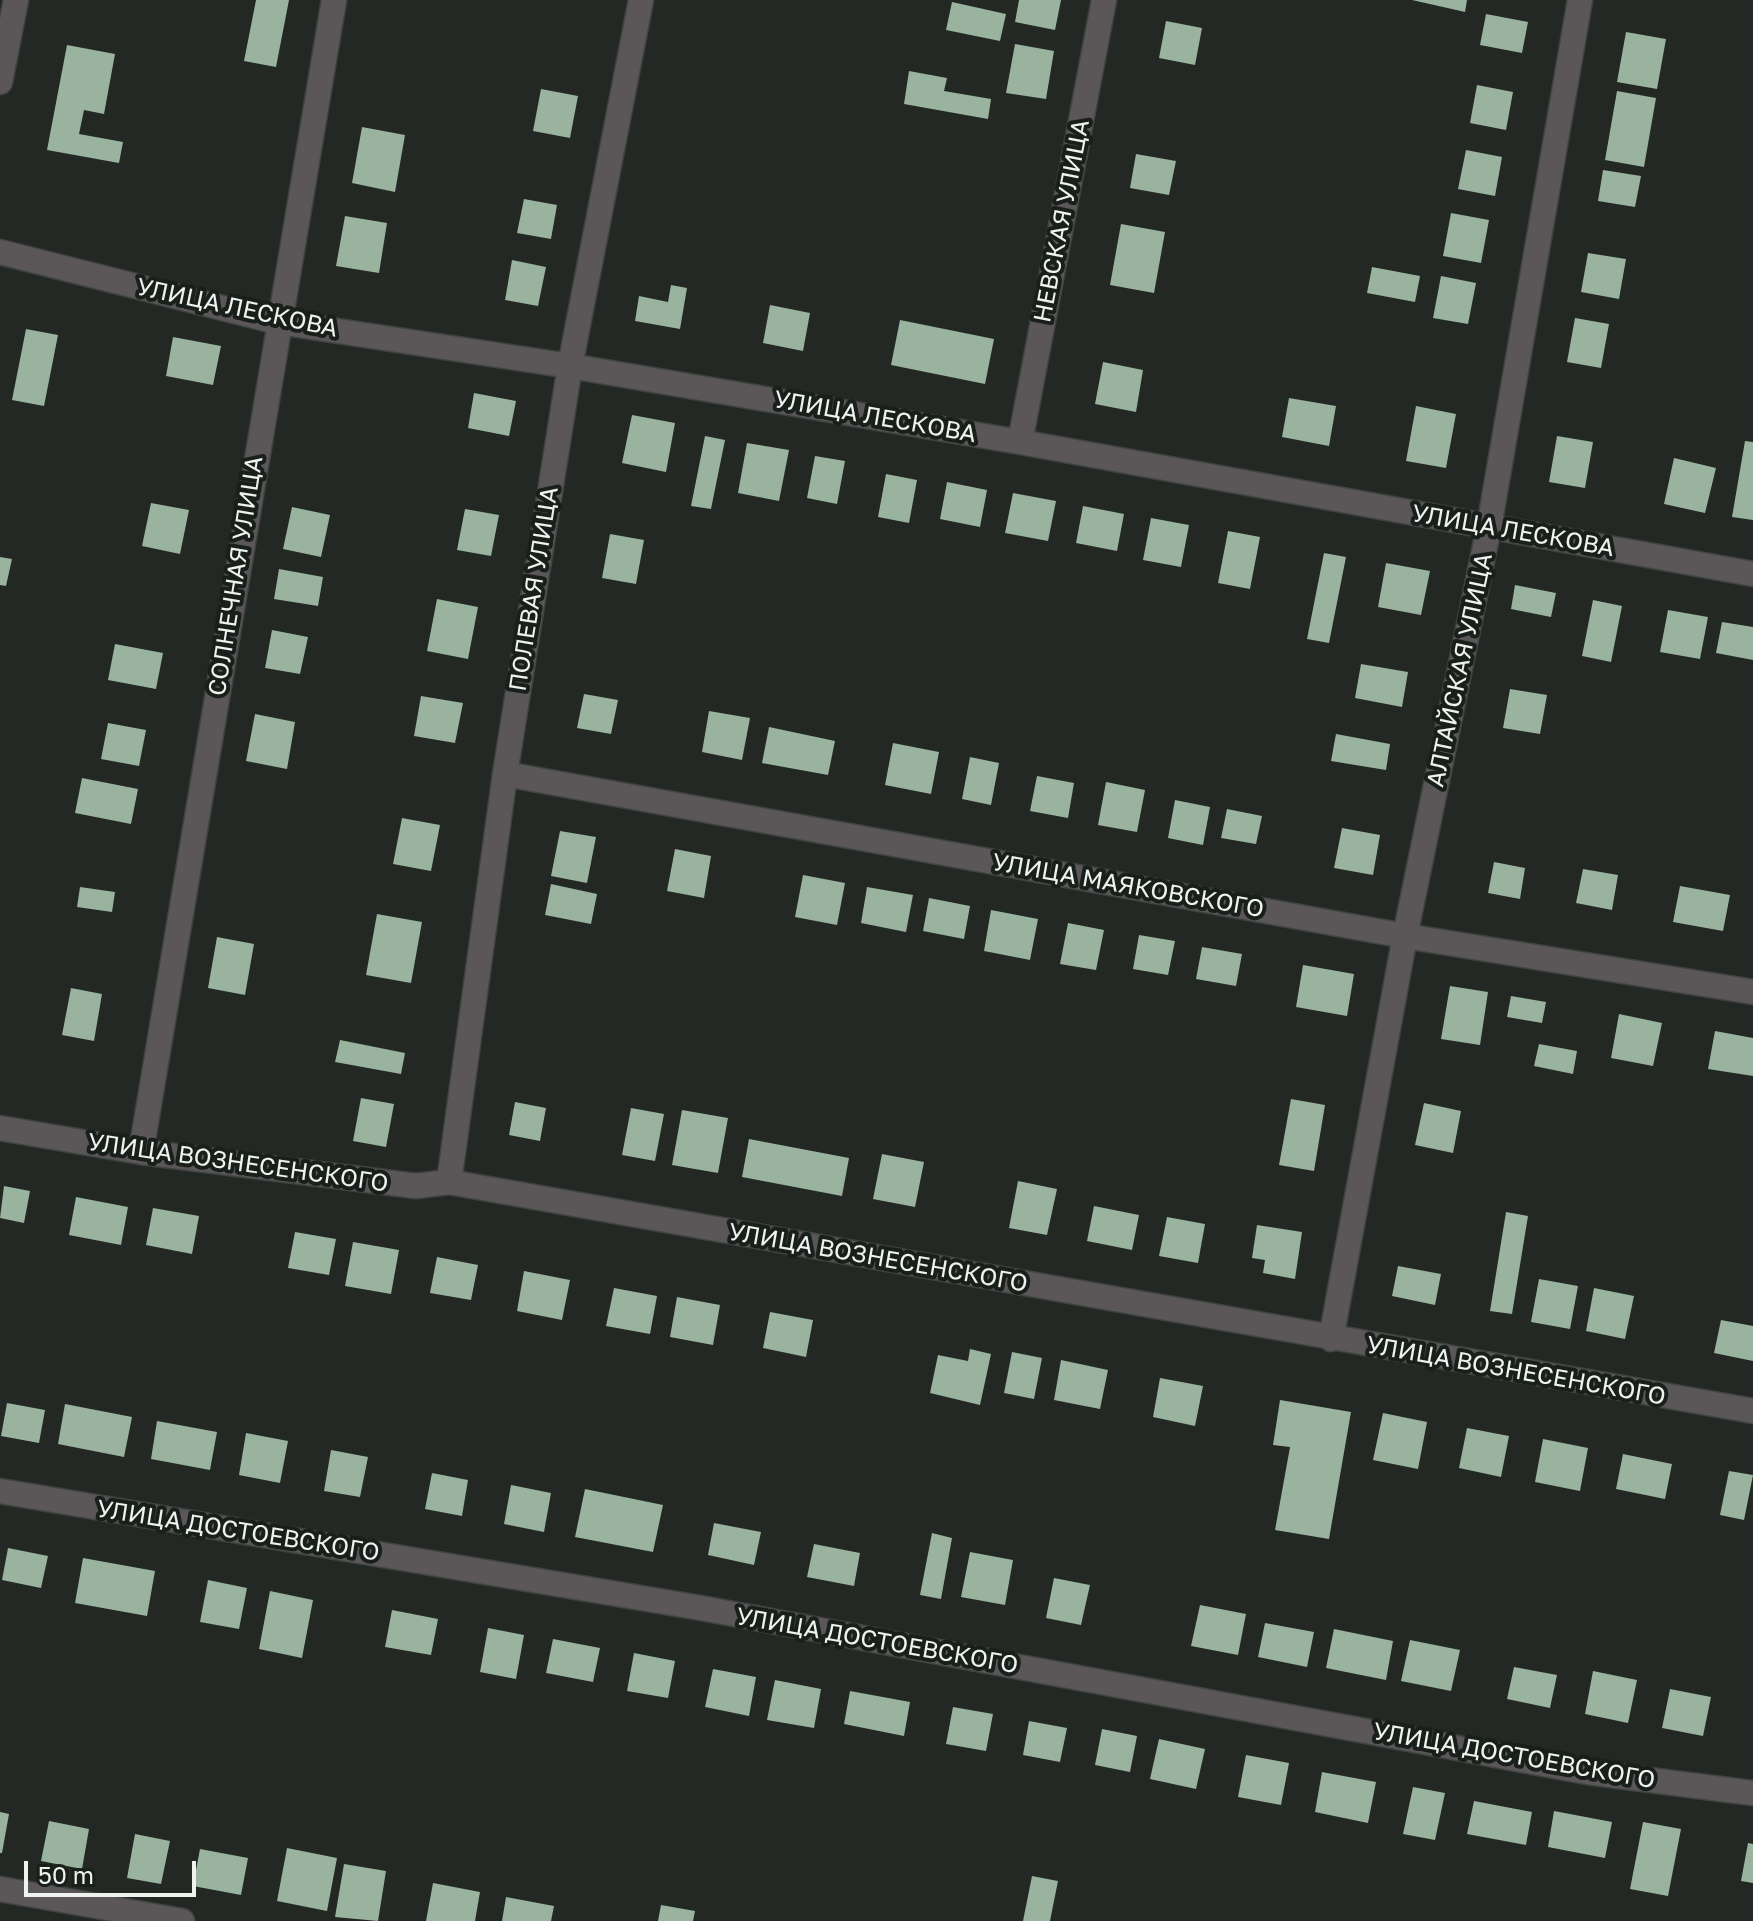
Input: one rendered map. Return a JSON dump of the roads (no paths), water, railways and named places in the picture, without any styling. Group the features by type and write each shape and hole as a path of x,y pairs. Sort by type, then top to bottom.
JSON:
{"street":[{"path":"0,82 16,0"},
{"name":"СОЛНЕЧНАЯ УЛИЦА","path":"141,1152 334,0"},
{"name":"ПОЛЕВАЯ УЛИЦА","path":"449,1182 505,774 570,366 641,0"},
{"name":"НЕВСКАЯ УЛИЦА","path":"1020,442 1104,0"},
{"name":"АЛТАЙСКАЯ УЛИЦА","path":"1331,1339 1405,936 1489,527 1580,0"},
{"name":"УЛИЦА ЛЕСКОВА","path":"0,252 278,322 570,366 1020,442 1753,574"},
{"name":"УЛИЦА МАЯКОВСКОГО","path":"505,774 1405,936 1753,992"},
{"name":"УЛИЦА ВОЗНЕСЕНСКОГО","path":"0,1128 141,1152 416,1186 449,1182 1753,1411"},
{"name":"УЛИЦА ДОСТОЕВСКОГО","path":"0,1491 701,1608 1587,1772 1753,1793"},
{"path":"0,1889 182,1921"}]}
